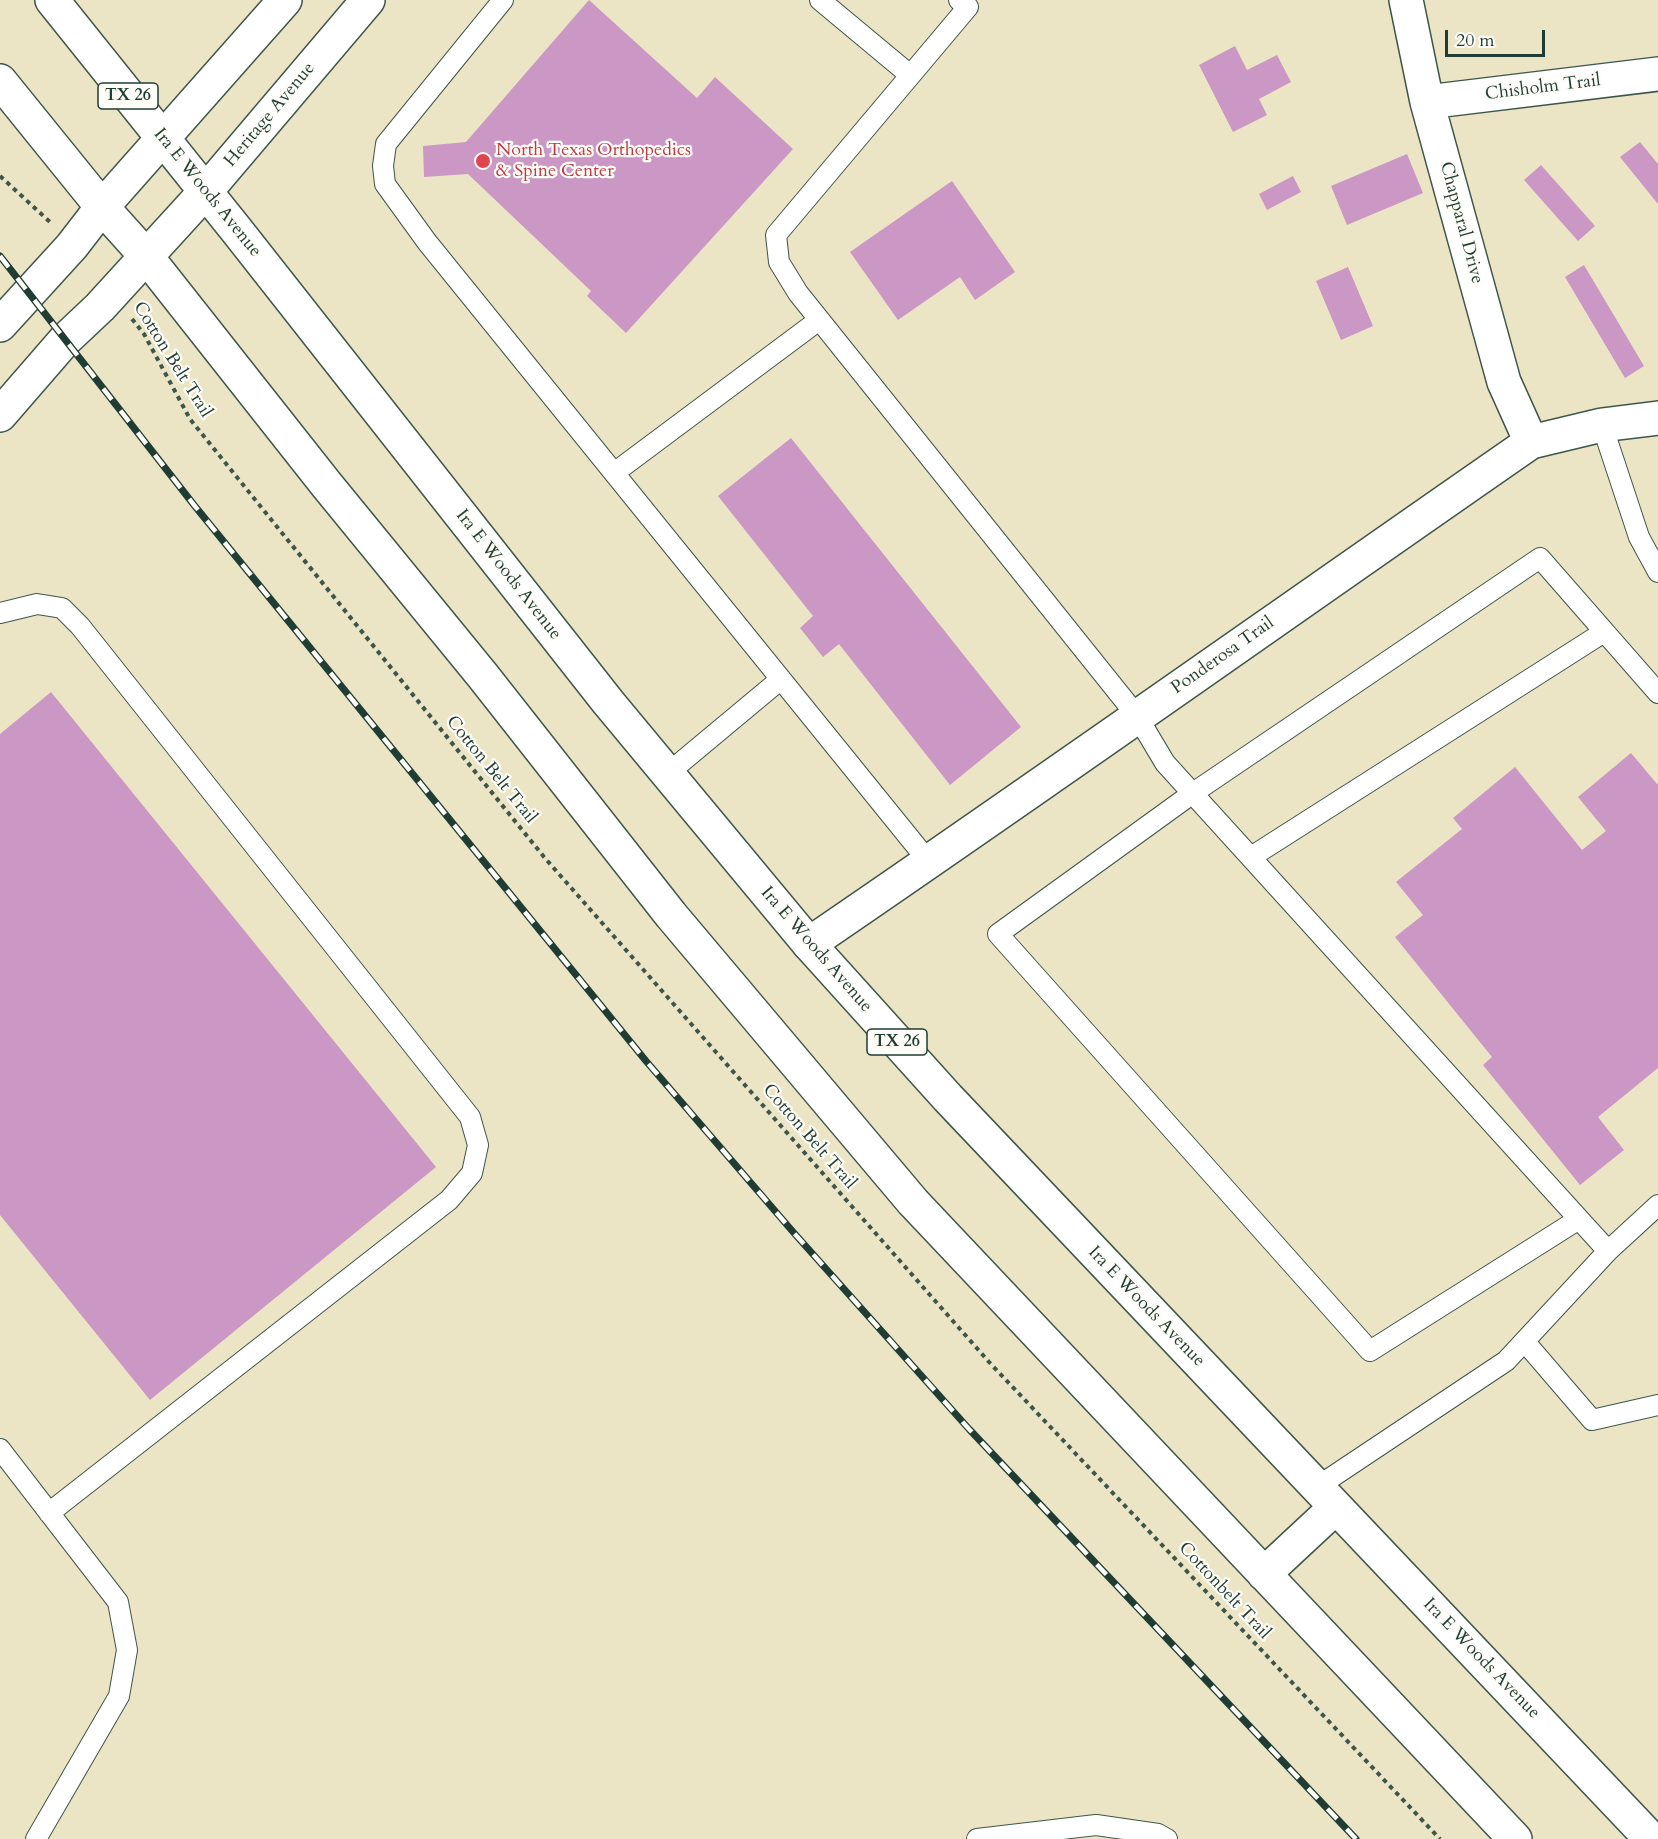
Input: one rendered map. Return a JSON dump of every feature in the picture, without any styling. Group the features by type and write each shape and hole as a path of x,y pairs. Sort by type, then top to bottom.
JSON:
{"main road":[{"name":"Ira E Woods Avenue","path":"52,0 206,191 608,702 809,944 948,1098 1651,1839"},
{"path":"0,325 72,246 102,207 285,0"},
{"name":"Heritage Avenue","path":"0,415 65,340 113,293 206,191 368,0"},
{"name":"Chapparal Drive","path":"1406,0 1427,102 1504,382 1531,442"},
{"name":"Chisholm Trail","path":"1427,102 1658,74"},
{"path":"0,81 102,207 146,256 326,484 483,676 671,915 906,1193 1515,1839"},
{"name":"Ponderosa Trail","path":"809,944 1054,777 1137,716 1531,442 1602,425 1658,418"},
{"path":"1264,1574 1327,1497"}],"lane":[{"path":"503,0 386,144 383,166 385,184 427,242 929,862"},
{"path":"820,0 910,75"},
{"path":"959,0 968,7 776,235 779,262 798,293 819,320 1137,716 1165,763 1608,1251"},
{"path":"614,473 819,320"},
{"path":"1602,425 1639,537 1658,572"},
{"path":"1579,1219 1370,1351 998,934 1193,794 1539,558 1658,693"},
{"path":"0,612 37,604 62,608 80,626 470,1117 478,1145 472,1173 449,1200 49,1513"},
{"path":"1251,857 1604,632"},
{"path":"667,774 781,679"},
{"path":"1327,1497 1506,1361 1608,1251 1658,1207"},
{"path":"1525,1342 1592,1420 1658,1405"},
{"path":"0,1449 118,1602 127,1650 119,1696 36,1839"},
{"path":"977,1839 1096,1825 1158,1834 1167,1839"}],"path":[{"path":"0,176 42,213 72,246"},
{"name":"Cotton Belt Trail","path":"113,293 144,334 190,419 544,857 989,1362"},
{"name":"Cottonbelt Trail","path":"989,1362 1440,1839"}],"building":[{"path":"589,0 697,98 715,77 793,149 626,333 587,296 591,291 468,174 424,177 423,146 466,142"},
{"path":"1235,46 1247,70 1277,55 1291,82 1259,99 1267,115 1233,132 1199,65"},
{"path":"1640,142 1658,164 1658,204 1620,157"},
{"path":"1407,154 1423,193 1347,225 1331,186"},
{"path":"1541,165 1595,226 1578,241 1524,180"},
{"path":"1293,176 1301,192 1267,210 1259,194"},
{"path":"952,181 1015,272 975,300 960,277 898,320 850,252"},
{"path":"1584,265 1644,366 1625,378 1565,277"},
{"path":"1348,267 1373,326 1341,340 1316,281"},
{"path":"791,438 1021,727 950,785 839,644 823,657 800,628 813,616 718,496"},
{"path":"51,692 436,1167 150,1400 0,1215 0,734"},
{"path":"1631,753 1658,783 1658,1068 1598,1117 1624,1150 1580,1185 1483,1065 1492,1057 1395,937 1423,915 1396,882 1462,829 1453,818 1515,767 1582,850 1606,831 1578,797"}],"railway":[{"path":"0,256 194,505 646,1061 794,1233 969,1429 1356,1839"}],"place":[{"name":"North Texas Orthopedics & Spine Center","path":"483,161"}]}
